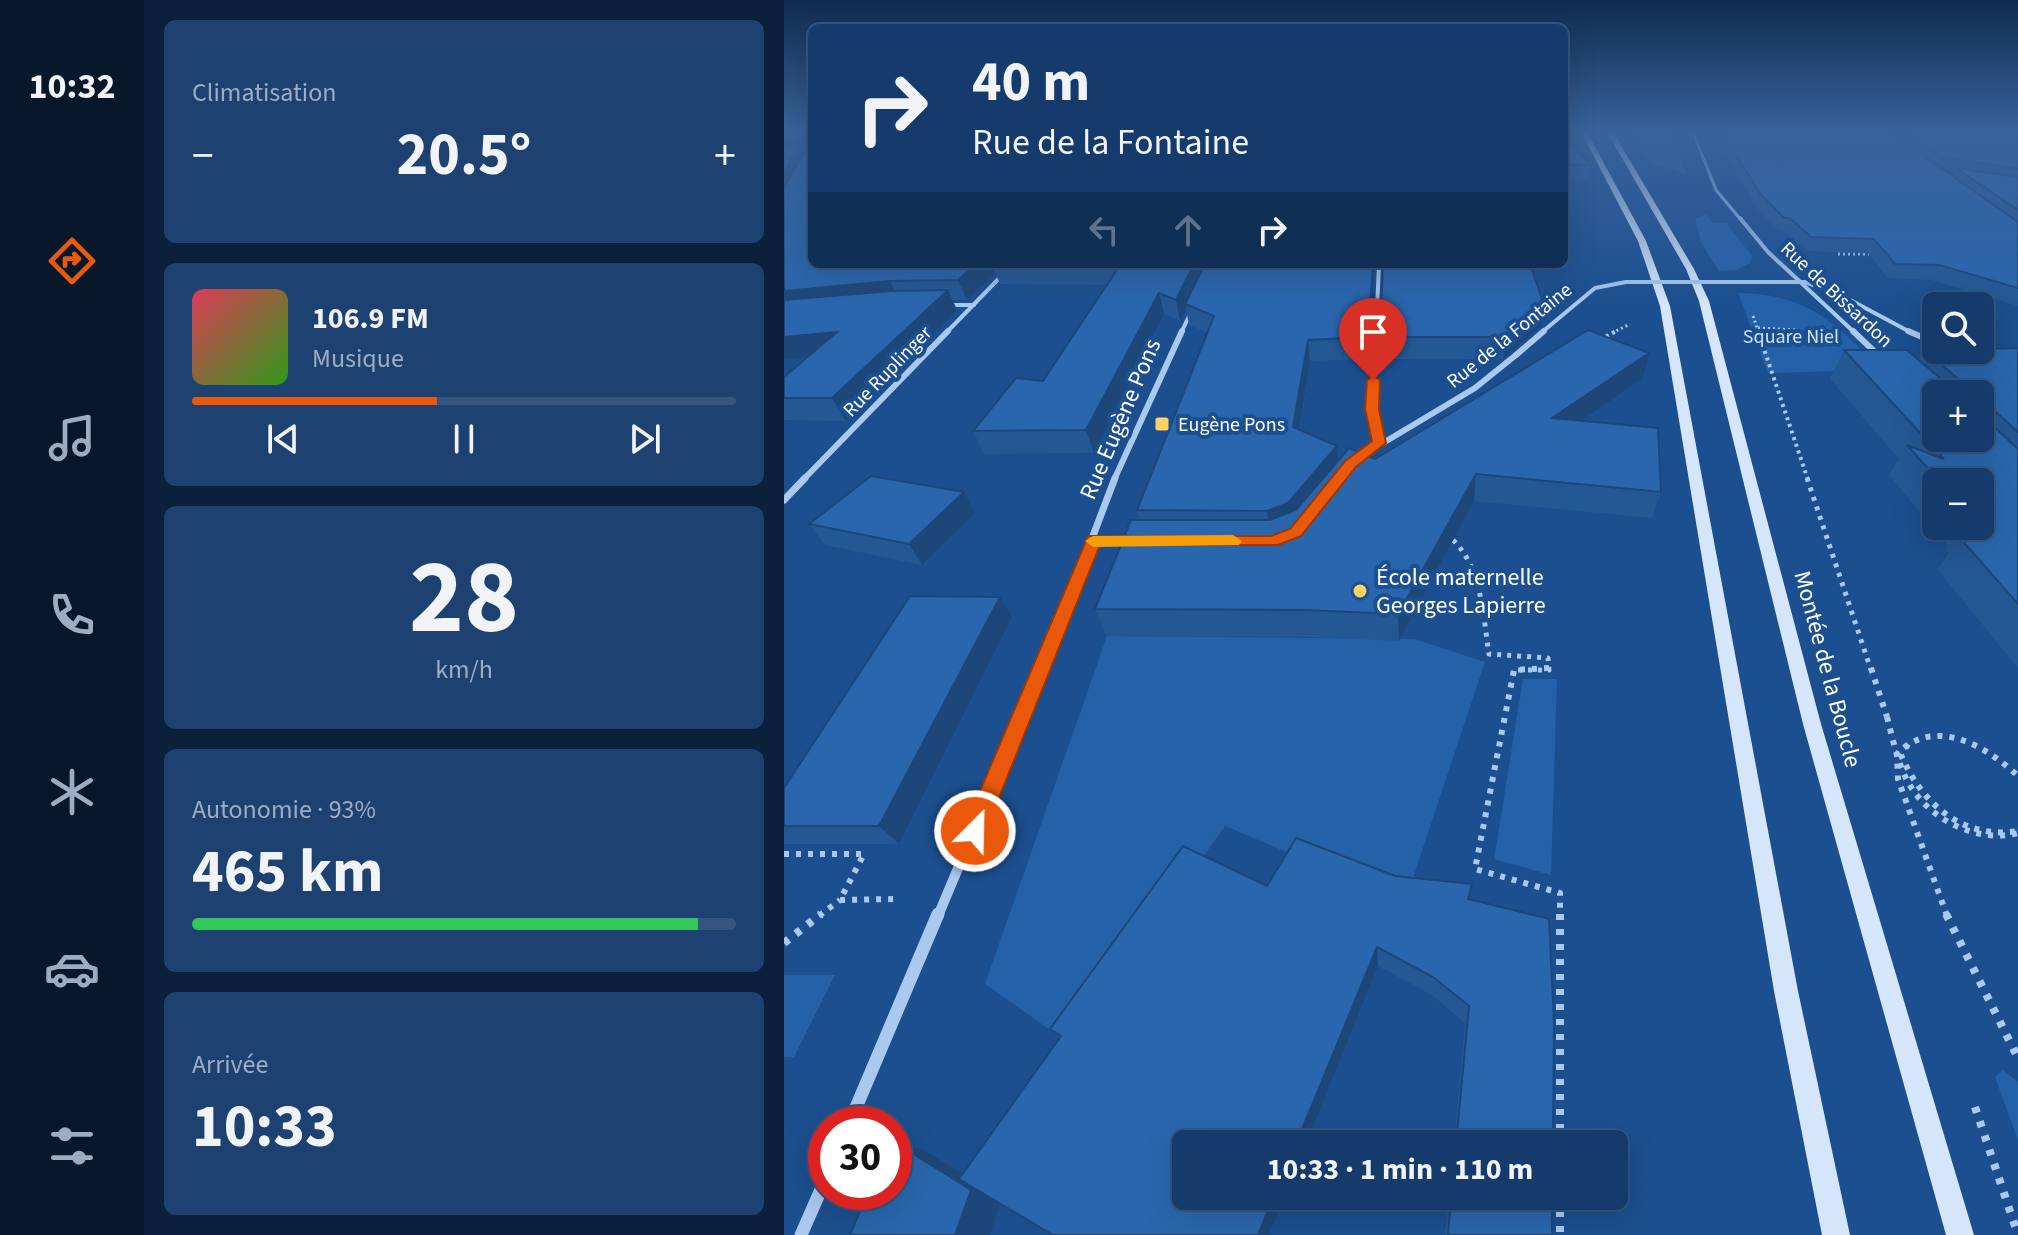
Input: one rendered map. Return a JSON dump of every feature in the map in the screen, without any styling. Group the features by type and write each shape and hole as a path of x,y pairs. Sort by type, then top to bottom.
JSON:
{"main road":[{"path":"1615,190 1642,241 1665,306 1786,991 1836,1235"},
{"name":"Montée de la Boucle","path":"1644,190 1690,269 1704,301 1812,724 1960,1235"}],"street":[{"name":"Rue de Bissardon","path":"1716,190 1751,231 1887,364"},
{"name":"Rue Ruplinger","path":"784,500 1009,268"},
{"path":"1379,268 1372,409 1379,443"},
{"name":"Rue de la Fontaine","path":"1350,464 1379,443 1463,395 1595,288 1626,282 1803,281"},
{"path":"1803,281 1849,298 1904,332 1922,338"},
{"name":"Rue Eugène Pons","path":"857,1106 1021,721 1094,540 1121,459 1197,299"},
{"path":"941,305 974,305"},
{"path":"1094,540 1148,540"},
{"path":"801,1235 812,1210"}],"path":[{"path":"1856,254 1869,253"},
{"path":"1749,304 1904,772 1922,799 1969,832 1999,836 2018,832"},
{"path":"1592,346 1635,319"},
{"path":"1758,328 1779,329"},
{"path":"1453,540 1462,546 1473,573 1489,654 1514,659 1548,658 1549,670 1514,670 1475,869 1560,893 1560,1130"},
{"path":"2018,778 1999,759 1963,740 1925,736 1913,738 1897,754 1898,779 1946,917 2018,1058"},
{"path":"2018,778 1997,761 1962,742 1923,738 1907,744 1901,755 1913,784 1923,796 1955,820 1987,832 2018,832"},
{"path":"784,854 864,854 840,900 784,943"},
{"path":"840,900 897,899"},
{"path":"1560,1210 1560,1235"}],"green space":[{"path":"1706,214 1713,223 1726,223 1752,256 1750,263 1737,270 1719,271 1701,242 1695,219"},
{"name":"Square Niel","path":"1738,293 1784,299 1819,314 1850,338 1882,370 1768,373"},
{"path":"1107,636 1414,639 1485,662 1405,902 1225,826 1070,1044 985,984"},
{"path":"1523,679 1557,679 1551,875 1494,859"},
{"path":"784,975 835,975 794,1057 784,1057"},
{"path":"2003,1070 2018,1082 2018,1140 1995,1077"}],"building":[{"path":"784,190 808,190 808,268 972,268 958,280 890,281 784,291"},
{"path":"1758,190 1972,190 2018,222 2018,288 1939,265 1895,264 1874,239 1811,237 1790,218 1784,218"},
{"path":"1988,190 2018,190 2018,210"},
{"path":"1118,268 1192,268 1176,300 1159,293 1086,430 973,431 1016,378 1043,381"},
{"path":"1203,268 1373,268 1368,337 1308,340 1293,427 1337,446 1288,503 1267,511 1137,510 1214,316 1185,304"},
{"path":"1383,268 1531,268 1544,305 1505,337 1380,337"},
{"path":"948,290 832,398 784,398 784,377 837,332 784,337 784,300 891,291"},
{"path":"1588,330 1649,353 1552,418 1658,428 1661,492 1476,474 1398,614 1304,610 1095,609 1131,520 1270,520 1296,510 1349,448 1375,459"},
{"path":"2018,348 2018,432 1994,410 1994,380 1958,380 1941,364 1994,364 1994,349"},
{"path":"1844,350 1907,350 1942,380 1922,380 1922,435"},
{"path":"1994,427 2018,449 2018,604 1962,540 1994,540 1994,468 1928,468 1907,445 1944,459 1938,452 1994,452"},
{"path":"871,476 964,492 909,544 809,524"},
{"path":"910,596 1000,597 879,826 784,826 784,788"},
{"path":"1296,838 1395,876 1472,884 1468,899 1549,919 1554,1023 1553,1130 1457,1130 1469,1006 1433,977 1377,947 1302,1130 1172,1130 1172,1210 1268,1210 1258,1235 1053,1235 959,1179 1061,1036 1050,1029 1183,846 1267,886"},
{"path":"912,1153 971,1190 955,1235 850,1235 860,1210 912,1210"},
{"path":"1450,1210 1552,1210 1552,1235 1448,1235"}],"slow traffic":[{"path":"1093,541 1233,541"}],"place":[{"name":"Eugène Pons","path":"1162,424"},
{"name":"École maternelle Georges Lapierre","path":"1360,591"}],"route":[{"path":"975,831 1094,540 1272,541 1295,532 1350,464 1379,443 1372,409 1373,380"}]}
